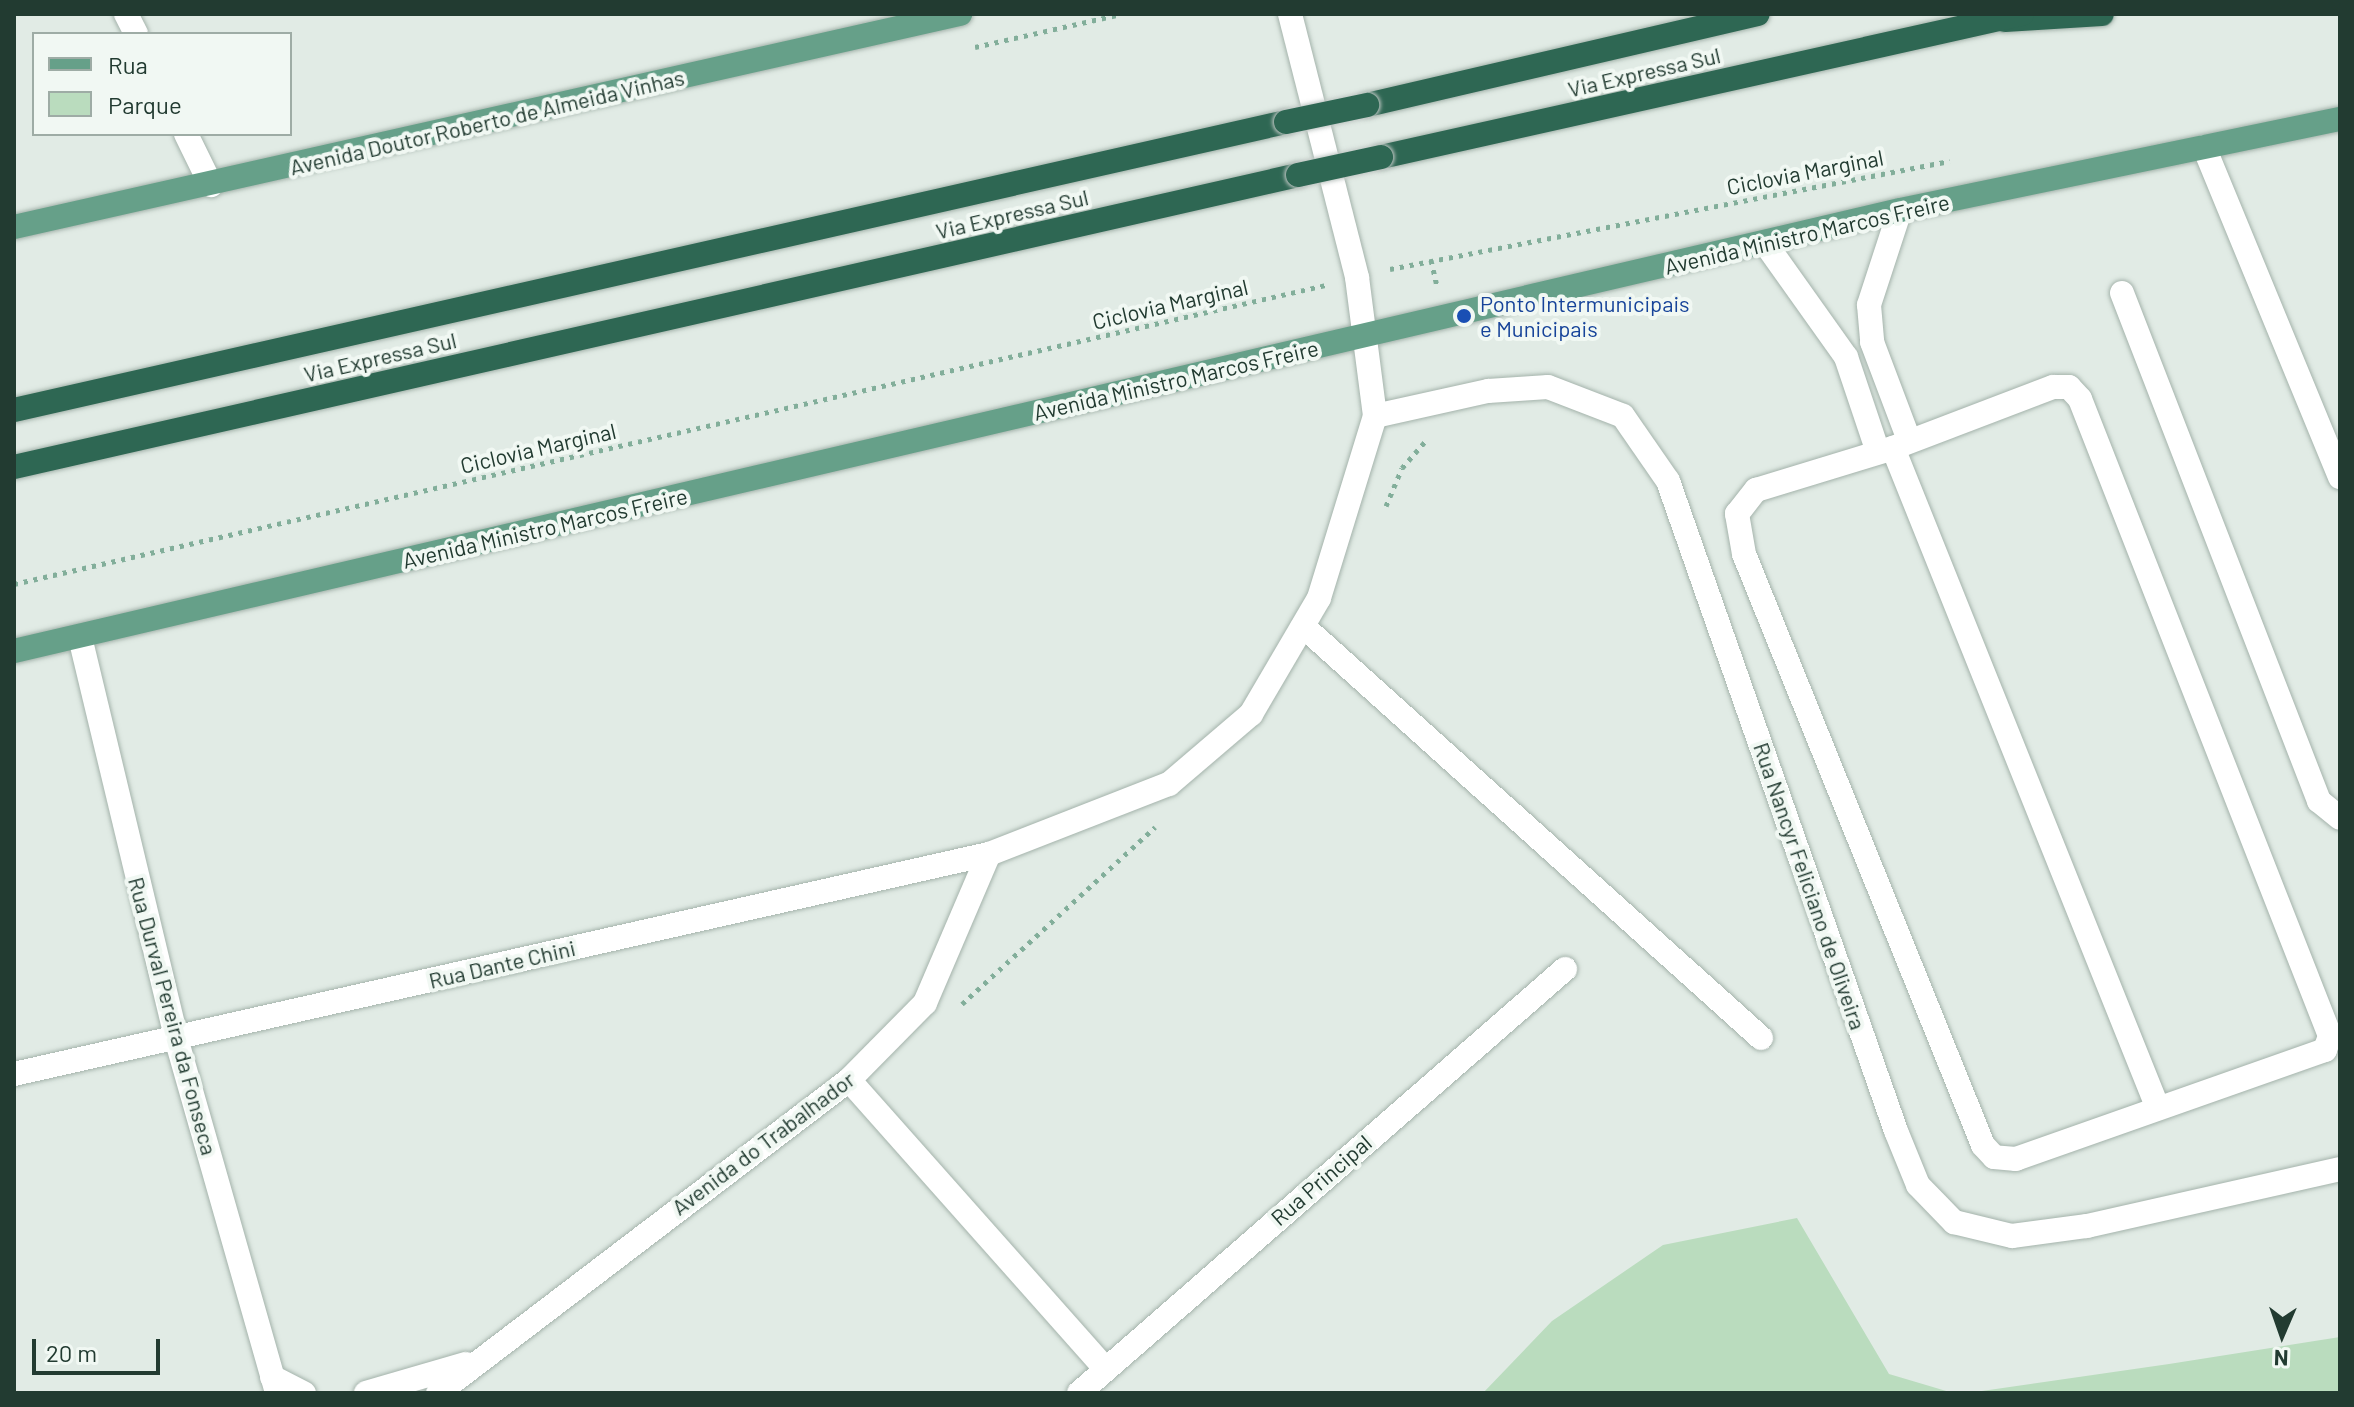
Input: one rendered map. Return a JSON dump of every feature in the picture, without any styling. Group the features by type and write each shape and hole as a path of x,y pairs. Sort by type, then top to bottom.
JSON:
{"highway":[{"name":"Via Expressa Sul","path":"14,410 1758,14"},
{"name":"Via Expressa Sul","path":"14,467 2022,14"},
{"path":"1991,21 2102,14"}],"main road":[{"name":"Avenida Doutor Roberto de Almeida Vinhas","path":"14,227 211,185 925,18 960,14"},
{"name":"Avenida Ministro Marcos Freire","path":"14,651 1445,320 1900,210 2340,119"}],"street":[{"path":"126,14 135,32"},
{"path":"989,854 1169,784 1251,714 1319,598 1375,416 1357,277 1290,14"},
{"path":"187,136 211,185"},
{"path":"2204,147 2340,477"},
{"path":"1893,447 1872,342 1869,305 1900,210"},
{"path":"1765,243 1846,357 1893,447 2157,1106"},
{"path":"2122,293 2319,801 2340,818"},
{"name":"Rua Nancyr Feliciano de Oliveira","path":"1375,416 1488,391 1548,387 1623,416 1668,481 1896,1131 1918,1185 1954,1222 2012,1236 2042,1232 2340,1169"},
{"path":"2053,387 2069,387 2080,399 2327,1015 2325,1050 2157,1106 2016,1159 1994,1157 1983,1145 1744,554 1737,514 1756,490 1893,447 2053,387"},
{"path":"1303,626 1761,1038"},
{"name":"Rua Durval Pereira da Fonseca","path":"80,637 176,1038 275,1385"},
{"name":"Rua Dante Chini","path":"14,1074 989,854"},
{"name":"Avenida do Trabalhador","path":"438,1393 472,1362 849,1080 925,1003 989,854"},
{"name":"Rua Principal","path":"1079,1393 1565,969"},
{"path":"849,1080 1105,1368"},
{"path":"366,1393 472,1362"},
{"path":"275,1385 304,1393"}],"path":[{"name":"Ciclovia Marginal","path":"14,584 1431,259 1963,159"},
{"path":"1431,259 1445,320"},
{"path":"1385,510 1402,468 1429,437"},
{"path":"950,1014 1167,816"}],"green space":[{"path":"1797,1218 1889,1374 1953,1393 1483,1393 1552,1321 1663,1245"},
{"path":"2340,1337 2340,1393 1968,1393 2169,1364"}],"place":[{"name":"Ponto Intermunicipais e Municipais","path":"1464,316"}]}
